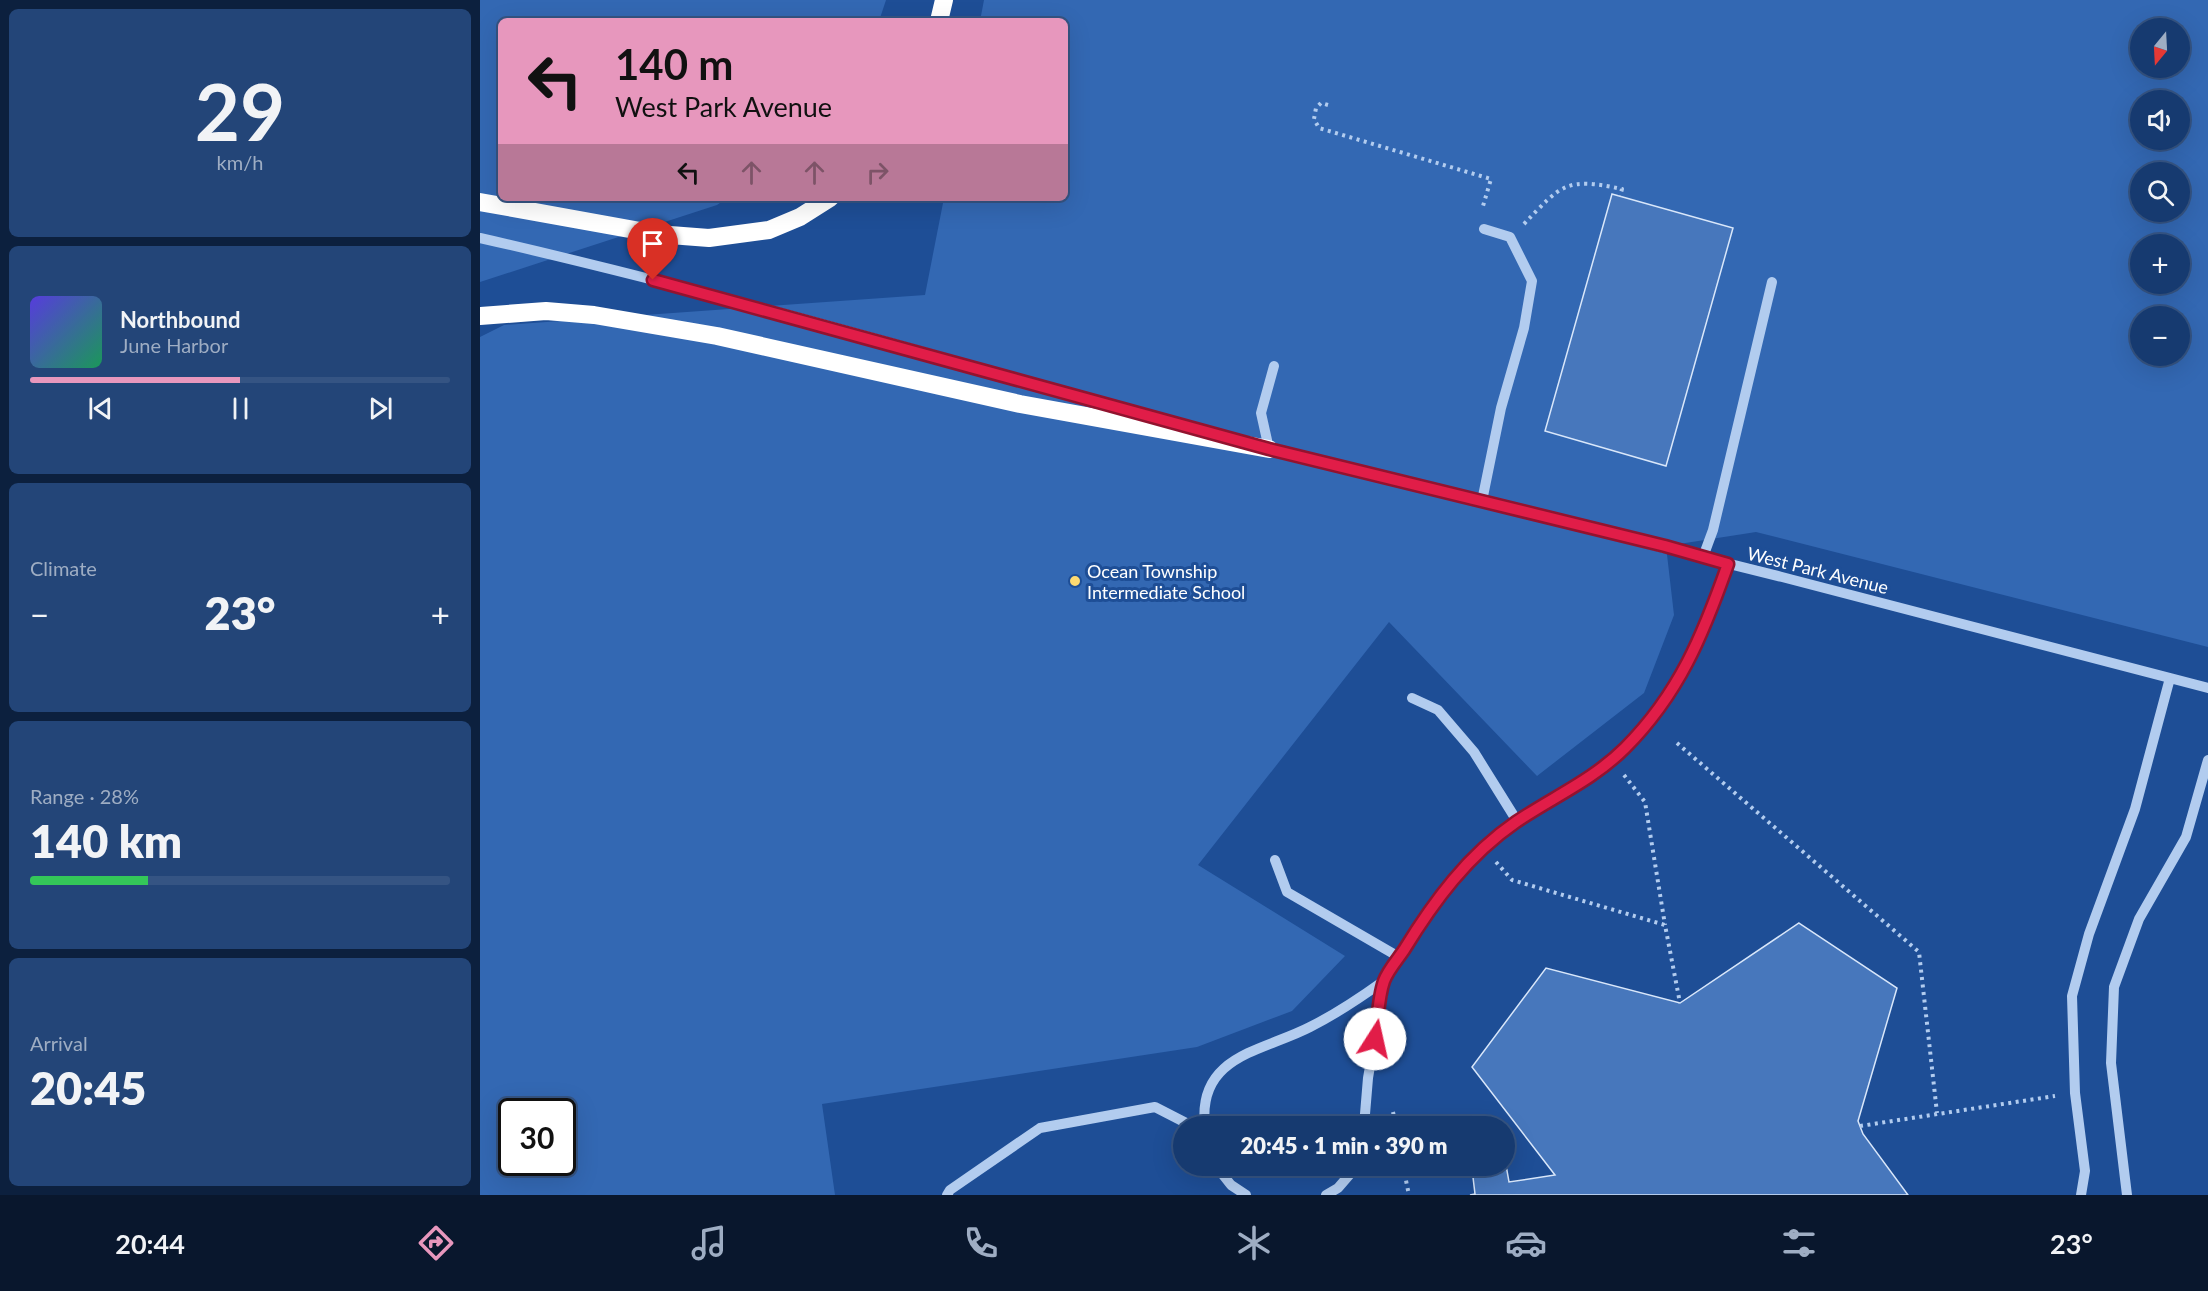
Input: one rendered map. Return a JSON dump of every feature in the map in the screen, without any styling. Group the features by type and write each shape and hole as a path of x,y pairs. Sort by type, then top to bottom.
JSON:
{"highway":[{"path":"940,18 944,0"},
{"path":"480,202 657,234 709,238 769,230 800,217 825,201"},
{"path":"480,316 546,311 594,315 694,332 1020,404 1269,449"}],"street":[{"path":"1482,501 1501,408 1524,328 1532,281 1510,237 1484,230"},
{"name":"West Park Avenue","path":"480,238 586,262 787,315 1269,449 1703,557 2208,688"},
{"path":"1703,557 1713,530 1772,282"},
{"path":"1269,449 1261,413 1274,366"},
{"path":"1206,1116 1209,1093 1230,1062 1248,1051 1307,1029 1352,1004 1384,980 1437,898 1483,848 1517,821 1572,789 1612,759 1649,723 1674,690 1704,630 1728,564"},
{"path":"2081,1195 2085,1171 2075,1093 2072,996 2089,934 2135,809 2170,678"},
{"path":"1412,698 1438,710 1445,718 1474,752 1517,821"},
{"path":"2127,1195 2111,1063 2114,987 2139,919 2186,837 2208,760"},
{"path":"1275,860 1287,892 1399,957"},
{"path":"1366,1116 1368,1078 1384,980"},
{"path":"947,1195 950,1190 1040,1128 1155,1107 1173,1116"},
{"path":"1224,1176 1231,1185 1246,1195"},
{"path":"1326,1195 1338,1188 1348,1176"}],"path":[{"path":"1328,105 1321,104 1316,108 1314,119 1319,128 1491,179 1483,206 1493,210"},
{"path":"1510,237 1562,187 1588,182 1622,189 1620,196"},
{"path":"1513,219 1523,224"},
{"path":"1677,743 1919,952 1937,1113"},
{"path":"1612,759 1645,802 1680,1003"},
{"path":"1483,848 1512,880 1665,925"},
{"path":"1860,1126 2075,1093"},
{"path":"1393,1112 1394,1116"},
{"path":"1406,1176 1409,1195"}],"shaded area":[{"path":"480,0 886,0 880,18 498,18 498,201 723,201 717,205 480,282"},
{"name":"Ocean Township Intermediate School","path":"984,0 2208,0 2208,647 1756,532 1666,546 1674,615 1644,693 1537,776 1389,622 1198,865 1345,956 1292,1011 1197,1047 822,1104 835,1195 480,1195 480,337 504,325 925,295 943,201 1068,201 1068,18 981,18"}],"building":[{"path":"1612,194 1733,228 1666,466 1545,431"},
{"path":"1799,923 1897,988 1858,1121 1863,1134 1908,1195 1470,1195 1475,1194 1473,1176 1508,1176 1509,1182 1555,1175 1515,1123 1515,1116 1510,1116 1472,1067 1546,968 1680,1003"}],"place":[{"name":"Ocean Township Intermediate School","path":"1075,581"}],"route":[{"path":"653,280 1269,449 1665,546 1728,564 1704,630 1674,690 1649,723 1599,771 1517,821 1492,840 1450,881 1431,906 1384,980 1375,1039"}]}
